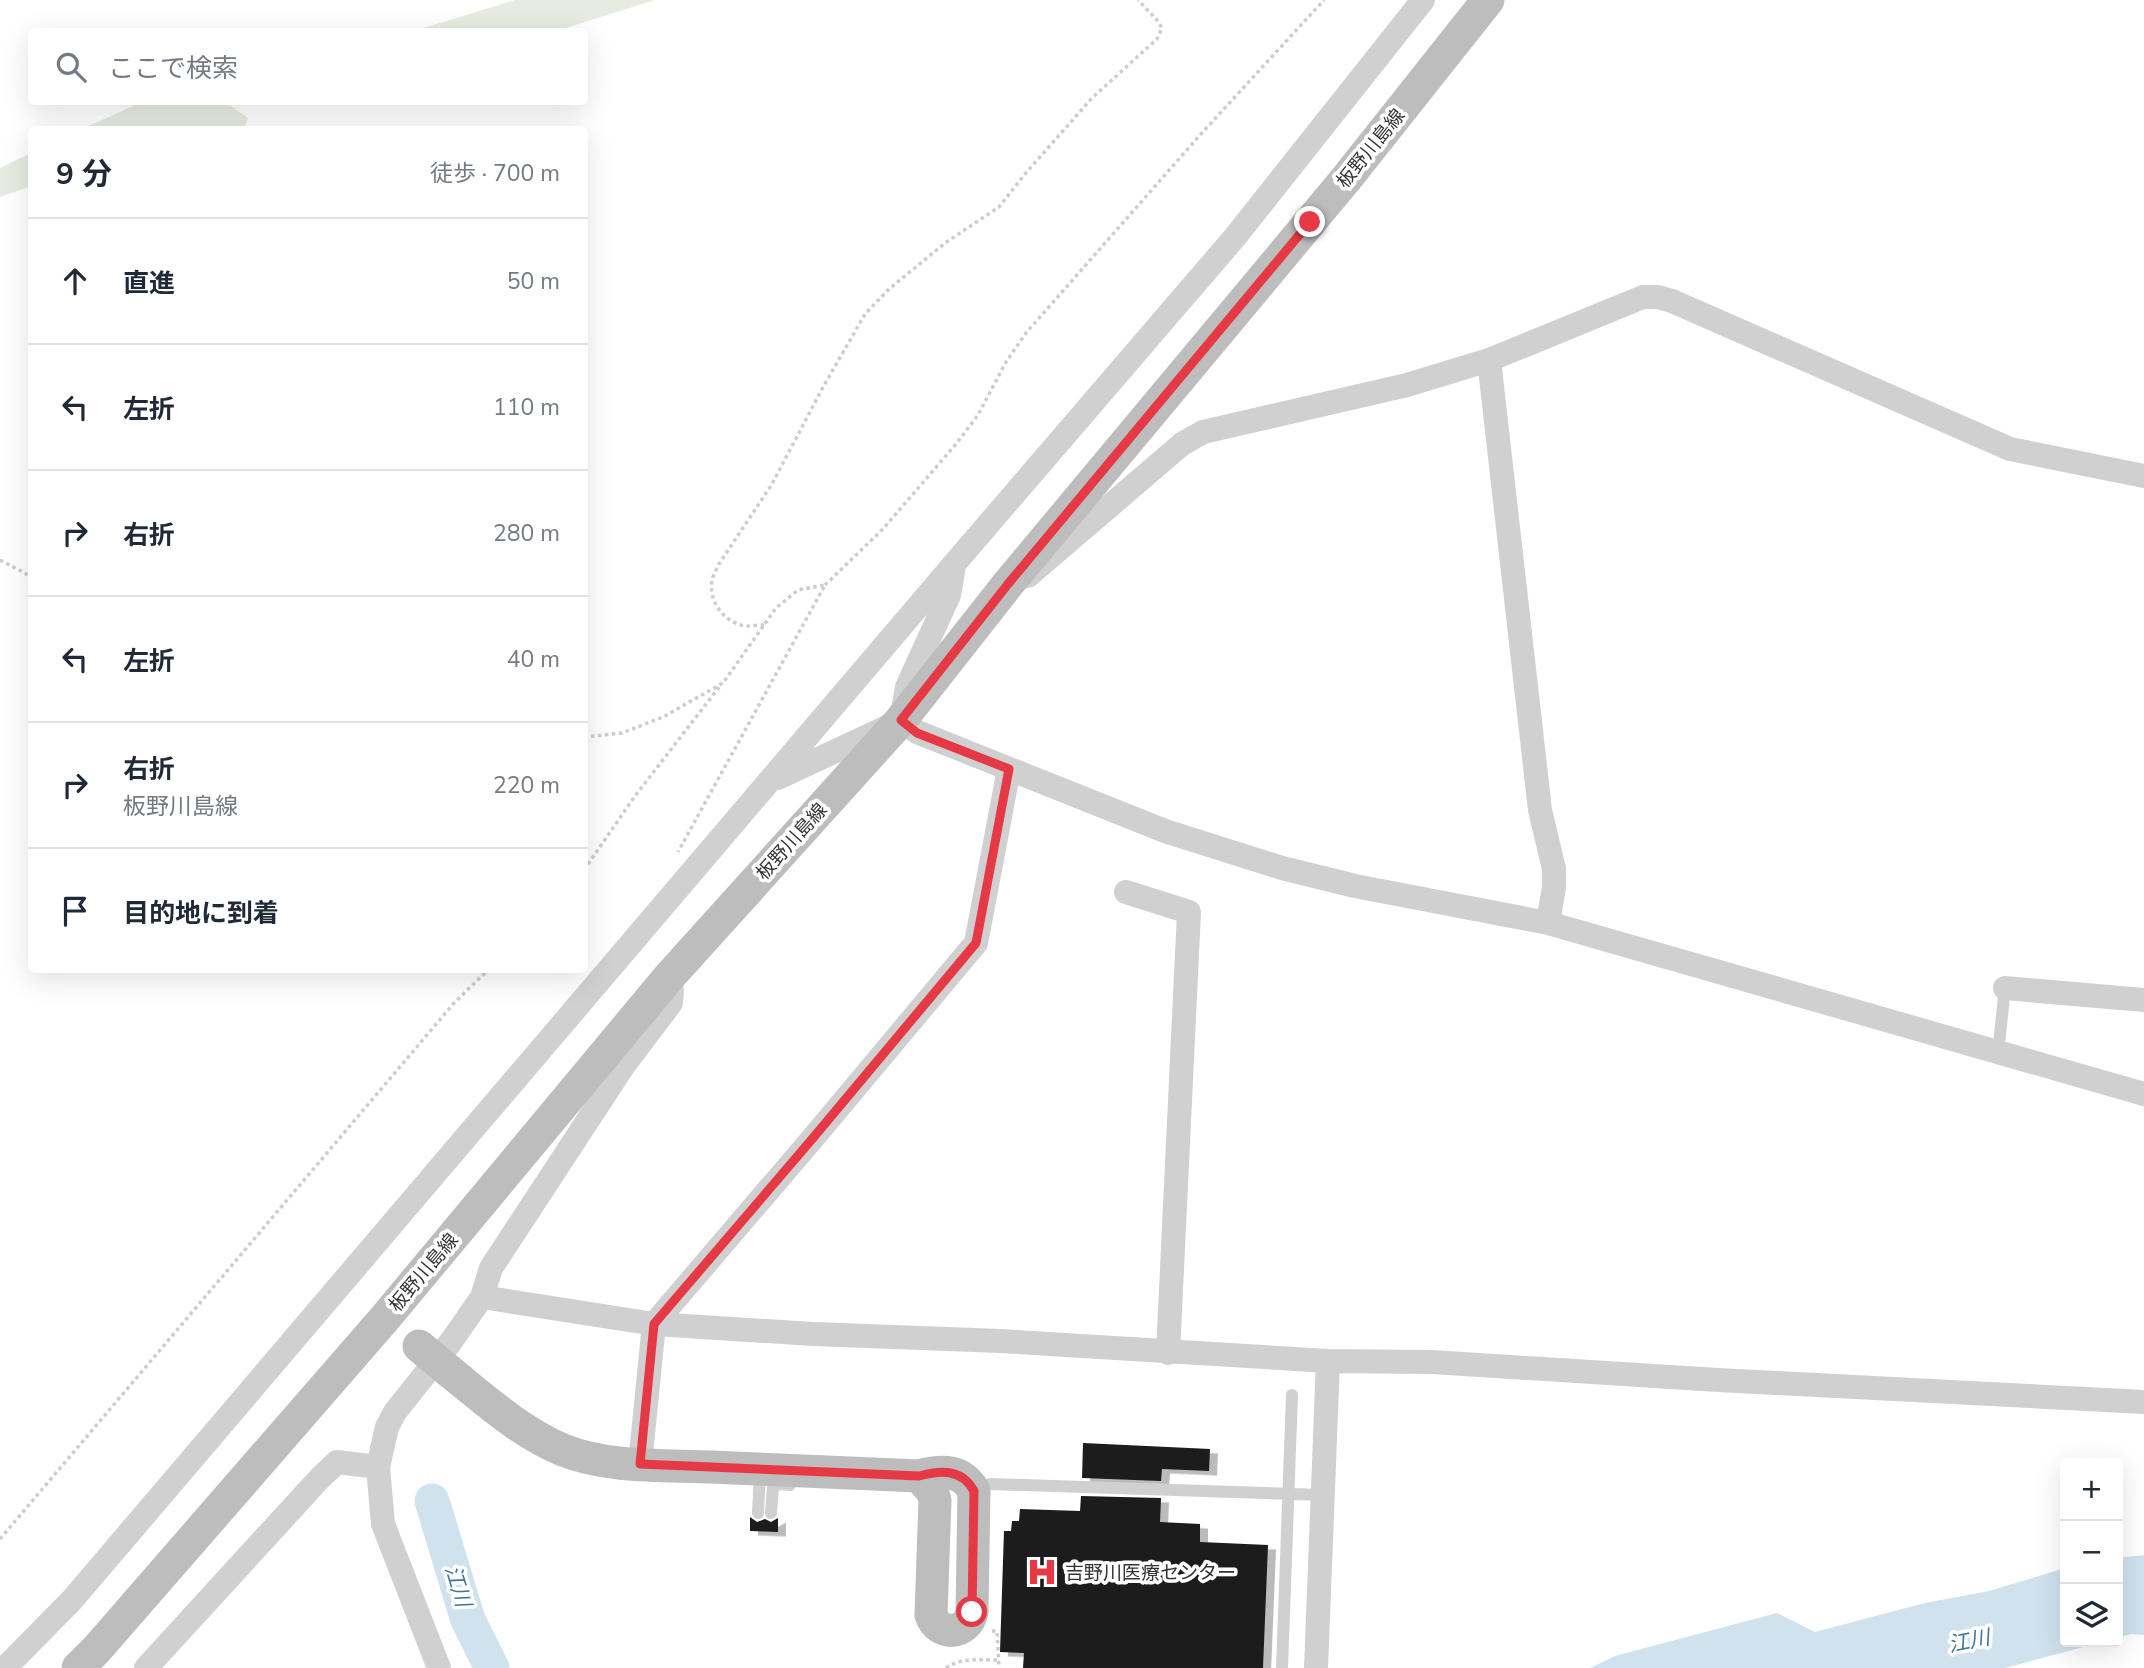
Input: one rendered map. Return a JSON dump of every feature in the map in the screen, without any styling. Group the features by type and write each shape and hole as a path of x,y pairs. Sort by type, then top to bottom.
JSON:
{"main road":[{"name":"板野川島線","path":"78,1668 385,1318 669,977 901,720 1008,584 1346,179 1488,0"},
{"path":"385,1318 501,1413 540,1438 588,1458 640,1464 760,1469 925,1482"},
{"path":"932,1472 958,1474 968,1480 974,1491 972,1612 968,1623 952,1632 940,1629 930,1615 935,1500 925,1482 932,1472"}],"street":[{"path":"5,1668 72,1600 1235,237 1423,0"},
{"path":"1008,584 1031,575 1182,444 1203,432 1407,385 1489,360 1643,297 1672,301 2010,449 2144,476"},
{"path":"1489,360 1540,810 1554,869 1548,923"},
{"path":"901,720 907,687 948,595 955,563"},
{"path":"901,720 917,733 1165,831 1282,868 1355,886 1548,923 2144,1094"},
{"path":"771,781 901,720"},
{"path":"640,1464 654,1324 976,943 1009,769"},
{"path":"1126,892 1189,912 1168,1353"},
{"path":"439,1668 383,1524 378,1467 387,1427 395,1412 450,1343 482,1297 491,1268 624,1065 671,1003 673,991 669,977"},
{"path":"2005,988 2144,1000"},
{"path":"482,1297 654,1324 1328,1361 1432,1362 2144,1402"},
{"path":"1316,1668 1328,1361"},
{"path":"146,1668 337,1462 378,1467"}],"lane":[{"path":"1998,1053 2005,988"},
{"path":"1282,1668 1292,1395"},
{"path":"760,1469 765,1513 773,1487 807,1485"},
{"path":"848,1486 925,1482"},
{"path":"974,1491 990,1485 1323,1495"}],"path":[{"path":"764,625 747,626 725,616 716,606 712,594 712,579 772,484 865,314 888,290 945,243 999,207 1092,98 1157,39 1162,28 1138,0"},
{"path":"678,852 825,585 883,529 957,444 978,415 1006,362 1026,333 1200,135 1324,0"},
{"path":"0,560 28,576"},
{"path":"588,864 635,796 723,683 776,608 798,590 825,585"},
{"path":"588,737 622,733 663,717 723,683"},
{"path":"0,1539 454,1003 485,973"},
{"path":"983,1630 997,1631 999,1668"},
{"path":"946,1668 965,1660 999,1660"}],"shaded area":[{"path":"515,0 655,0 566,28 424,28"},
{"path":"135,105 229,105 248,118 245,126 89,126"},
{"path":"28,154 28,187 0,197 0,168"}],"water":[{"path":"2144,1555 2144,1635 2123,1636 2123,1557"},
{"path":"2060,1570 2060,1647 2083,1647 2005,1668 1590,1668 1615,1656 1777,1613 1815,1632 1925,1603 1989,1591"}],"building":[{"path":"1083,1443 1210,1449 1209,1471 1162,1469 1161,1481 1082,1478"},
{"path":"1081,1496 1161,1498 1160,1522 1200,1524 1200,1542 1268,1545 1263,1668 1023,1668 1024,1653 1000,1652 1004,1531 1011,1531 1012,1521 1019,1521 1020,1509 1080,1511"},
{"path":"750,1517 757,1522 765,1519 771,1522 778,1518 778,1532 750,1531"}],"waterway":[{"name":"江川","path":"432,1501 468,1620 492,1668"}],"place":[{"name":"吉野川医療センター","path":"1042,1572"}],"route":[{"path":"972,1612 974,1491 968,1480 958,1474 932,1472 919,1476 640,1464 654,1324 976,943 1009,769 917,733 901,720 1008,584 1310,222"}]}
